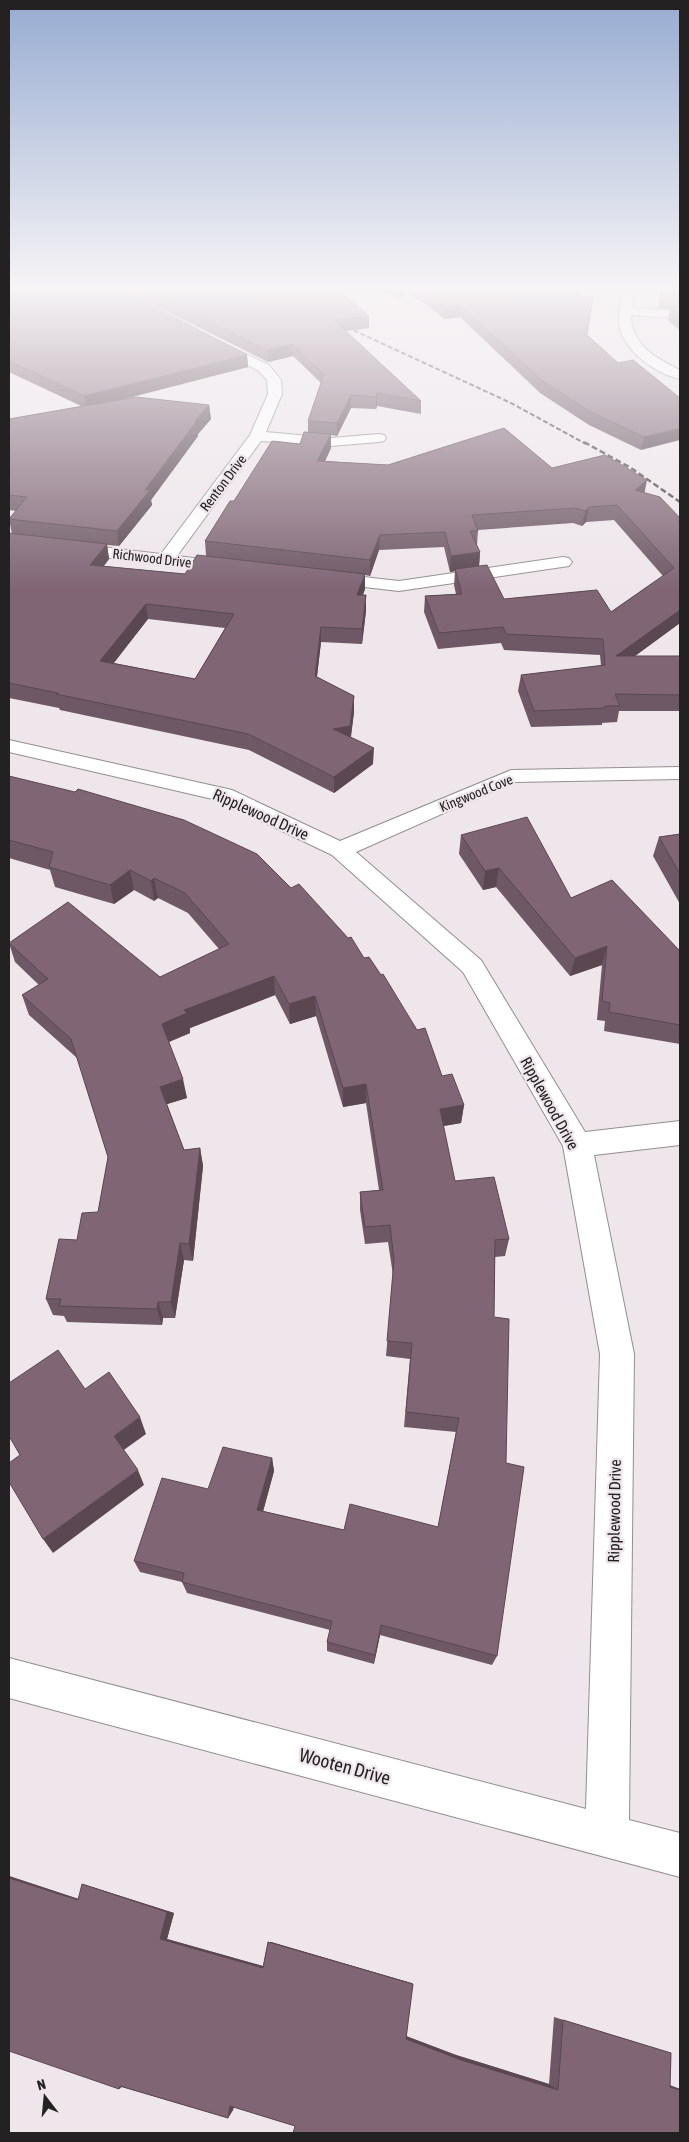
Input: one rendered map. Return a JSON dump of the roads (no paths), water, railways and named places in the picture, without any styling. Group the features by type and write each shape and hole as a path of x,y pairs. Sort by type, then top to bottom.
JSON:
{"street":[{"name":"Renton Drive","path":"165,560 257,436 274,394 274,389"},
{"path":"257,436 331,442 379,438"},
{"name":"Richwood Drive","path":"9,541 243,569"},
{"path":"312,576 399,586 563,562"},
{"name":"Ripplewood Drive","path":"9,746 224,795 340,850 472,966 577,1145 617,1354 607,1834"},
{"name":"Kingwood Cove","path":"340,850 512,776 680,773"},
{"path":"577,1145 680,1133"},
{"name":"Wooten Drive","path":"9,1678 607,1834 680,1855"}],"railway":[{"path":"481,389 511,403 586,444"},
{"path":"584,442 631,468 680,502"}]}
